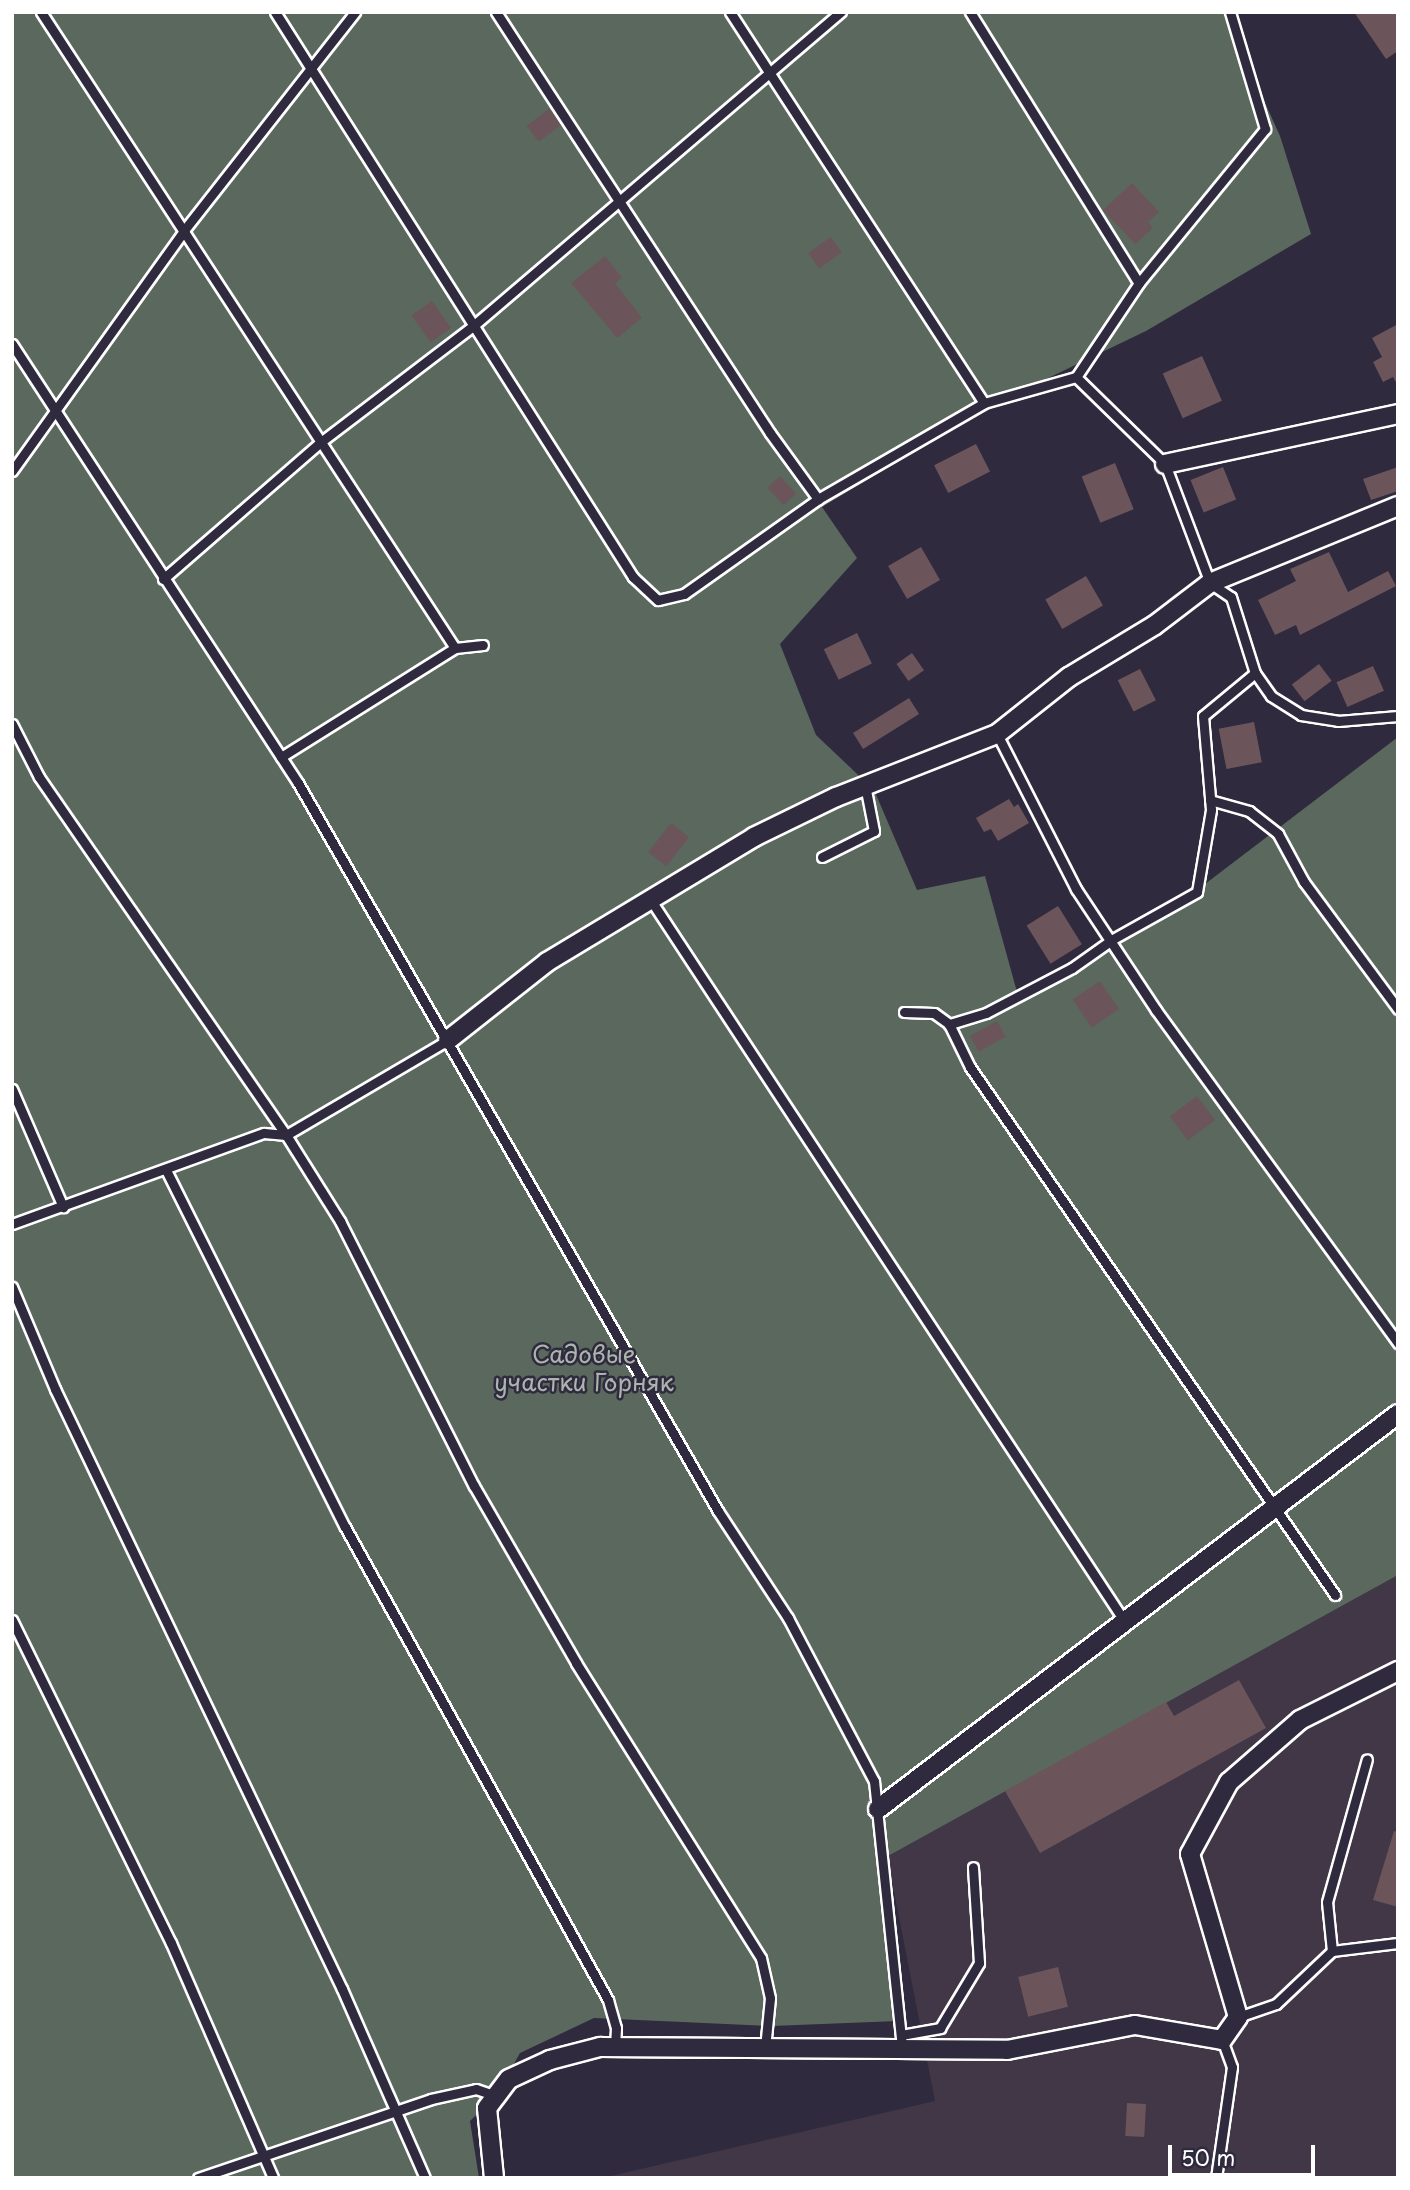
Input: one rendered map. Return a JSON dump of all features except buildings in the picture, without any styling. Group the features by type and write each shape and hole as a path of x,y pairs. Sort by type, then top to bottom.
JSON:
{"street":[{"path":"1165,464 1398,414"},
{"path":"448,1040 547,962 652,902 754,837 865,785 997,734 1069,677 1155,625 1210,583 1398,506"},
{"path":"878,1809 1398,1414"},
{"path":"494,2178 487,2108 509,2079 550,2060 615,2047 765,2048 902,2042 1007,2050 1135,2025 1222,2040 1238,2017 1190,1854 1229,1782 1300,1720 1398,1671"}],"lane":[{"path":"41,12 323,441 455,648"},
{"path":"275,12 633,577 658,600 684,594 818,499 984,403 1076,377 1139,283 1265,129 1230,12"},
{"path":"12,471 55,416 184,229 355,12"},
{"path":"496,12 770,433 818,499"},
{"path":"730,12 984,403"},
{"path":"163,579 323,441 473,326 841,12"},
{"path":"970,12 1139,283"},
{"path":"12,344 55,416 281,757 448,1040 718,1511 788,1618 874,1781 902,2042 940,2028 979,1963 974,1867"},
{"path":"1076,377 1165,464 1210,583 1231,597 1255,673 1271,696 1301,715 1338,721 1398,716"},
{"path":"281,757 455,648 483,645"},
{"path":"949,1024 986,1013 1048,981 1113,939 1197,892 1210,800 1203,716 1255,673"},
{"path":"12,724 47,788 286,1135 377,1288 474,1486 569,1651 761,1958 770,1998 765,2048"},
{"path":"997,734 1076,889 1113,939 1156,1010 1398,1343"},
{"path":"822,857 874,831 865,785"},
{"path":"1210,800 1249,811 1278,834 1304,882 1398,1009"},
{"path":"652,902 1126,1623"},
{"path":"904,1012 934,1013 949,1024 970,1067 1335,1595"},
{"path":"12,1224 264,1133 286,1135 448,1040"},
{"path":"12,1088 64,1207"},
{"path":"166,1170 345,1527 608,2000 616,2028 615,2047"},
{"path":"12,1287 55,1389 397,2110 425,2178"},
{"path":"12,1620 171,1943 273,2178"},
{"path":"1332,1951 1327,1902 1367,1759"},
{"path":"1238,2017 1276,2004 1332,1951 1398,1943"},
{"path":"1216,2178 1232,2067 1222,2040"},
{"path":"198,2178 397,2110 476,2089 496,2096"}],"shaded area":[{"path":"1398,1575 1398,2178 602,2178 935,2101 887,1856"}],"green space":[{"name":"Садовые участки Горняк","path":"12,12 1224,12 1280,136 1311,234 1146,331 986,408 822,507 857,558 780,644 816,735 874,790 917,890 985,876 1017,992 1146,929 1398,737 1398,1575 888,1856 898,2021 772,2026 594,2018 520,2053 496,2096 470,2121 479,2178 12,2178"}]}
